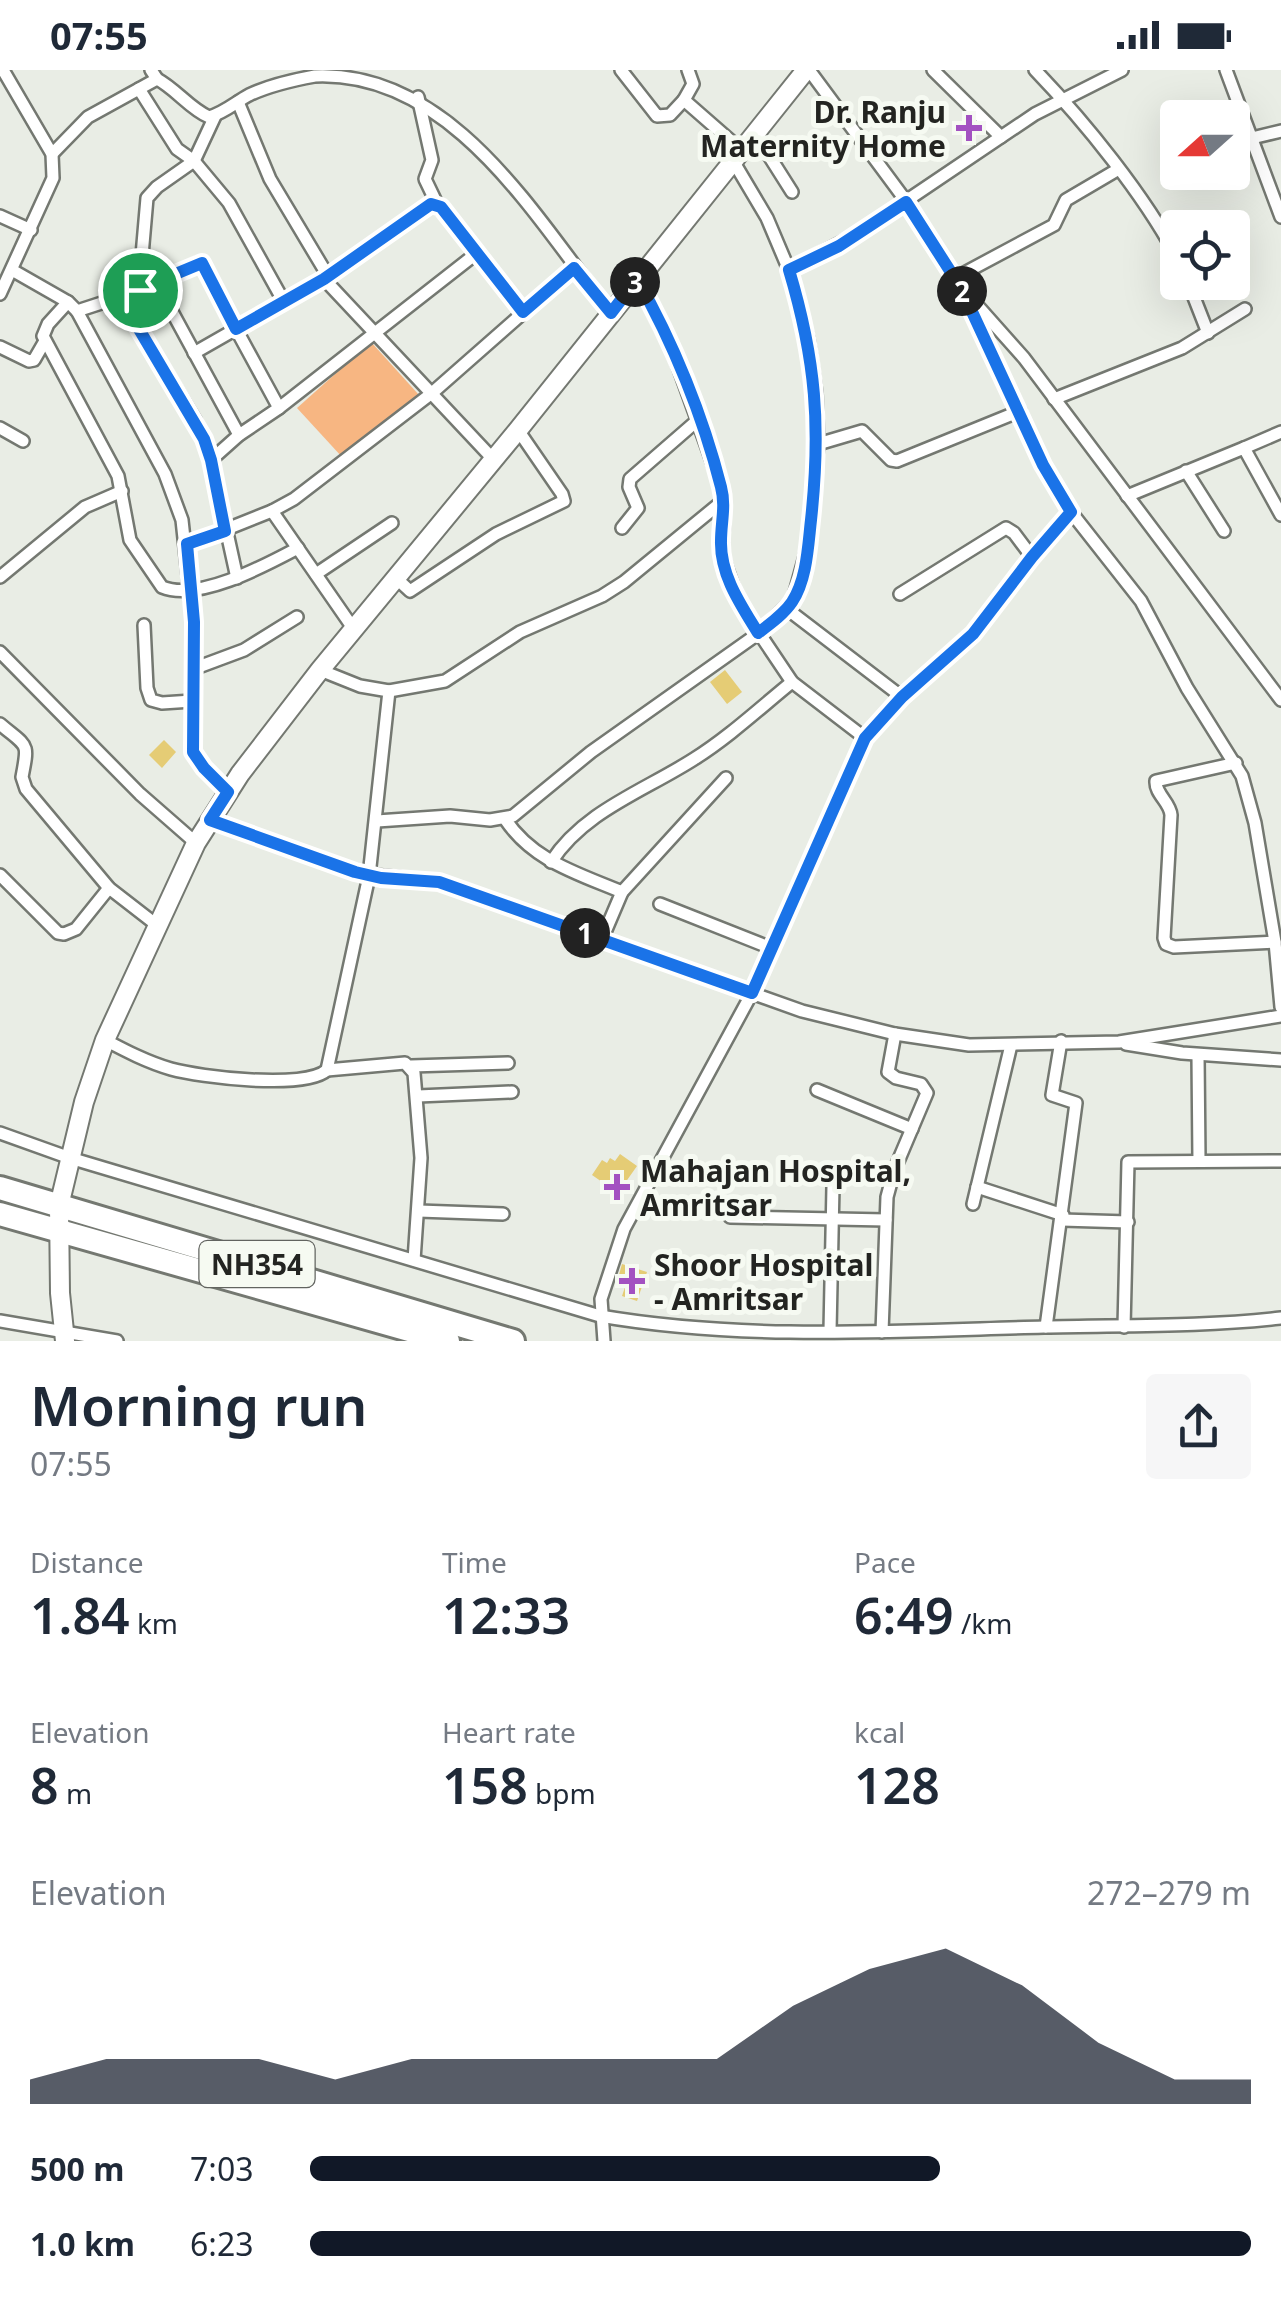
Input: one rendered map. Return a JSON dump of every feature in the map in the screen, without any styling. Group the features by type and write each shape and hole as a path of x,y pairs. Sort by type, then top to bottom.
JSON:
{"highway":[{"name":"NH354","path":"0,1188 512,1341"},
{"name":"NH354","path":"0,1214 448,1341"}],"street":[{"path":"621,70 657,116 670,115 684,100 693,84 688,70"},
{"path":"64,1336 60,1206 84,1102 105,1040 196,843 228,792 353,628 808,70 906,202 958,283 1043,465 1071,512 1141,601 1187,688 1236,764 1247,788 1255,824 1275,942 1281,1007"},
{"path":"933,70 1001,137"},
{"path":"1035,70 1062,98 1160,233"},
{"path":"789,270 839,246 1062,98 1122,70"},
{"path":"1226,70 1281,218"},
{"path":"52,154 88,117 139,89 154,75 203,116 215,116 264,88 320,76 378,80 418,97 460,125 488,151 611,313"},
{"path":"0,294 53,178 52,154 5,79"},
{"path":"139,89 177,149 194,161 229,203 284,302"},
{"path":"418,97 432,160 424,179 437,204 523,312"},
{"path":"376,821 450,816 505,819 520,811 592,752 758,633 786,610 799,589 808,546 818,444 808,339 789,270 736,154 684,100"},
{"path":"238,102 275,188 326,277 374,334 493,459"},
{"path":"140,290 147,198 157,186 194,161 215,116"},
{"path":"1252,138 1281,131"},
{"path":"754,132 792,192"},
{"path":"958,283 1054,225 1066,200 1117,170"},
{"path":"194,353 326,277 425,206 437,204"},
{"path":"0,216 30,230"},
{"path":"211,460 477,253"},
{"path":"279,408 202,263 120,297 72,307 43,331 114,468 122,490 130,540 168,590 236,578 298,548"},
{"path":"187,544 272,511 357,453 574,268"},
{"path":"12,270 72,307 165,474 187,544 192,588 193,752 228,792"},
{"path":"637,279 666,334 724,500 721,540 725,568 739,603 792,682 865,738"},
{"path":"958,283 999,326 1281,700"},
{"path":"157,284 239,435"},
{"path":"120,297 195,420 211,460 236,578"},
{"path":"1195,300 1208,334"},
{"path":"1054,398 1166,355 1245,309"},
{"path":"0,347 29,362 45,341"},
{"path":"818,444 862,431 891,460 897,461 1020,411"},
{"path":"622,528 638,508 629,487 630,479 698,419"},
{"path":"0,428 22,440"},
{"path":"396,577 410,591 496,534 564,502 518,430"},
{"path":"1127,496 1281,432"},
{"path":"1244,448 1281,515"},
{"path":"1186,472 1224,531"},
{"path":"0,578 85,506 122,490"},
{"path":"320,670 360,686 390,691 445,681 520,632 602,596 624,582 724,500"},
{"path":"272,511 353,628"},
{"path":"604,1341 600,1316 604,1284 624,1228 752,993 865,738 902,697 961,647 1071,512"},
{"path":"316,574 392,523"},
{"path":"900,594 1006,528 1032,557"},
{"path":"786,610 902,697"},
{"path":"193,669 244,650 297,617"},
{"path":"144,625 151,700 192,700"},
{"path":"0,652 140,794 196,843"},
{"path":"551,862 582,825 696,758 792,682"},
{"path":"327,1070 370,876 390,691"},
{"path":"0,724 26,748 28,759 22,777 26,789 108,888 158,926"},
{"path":"1236,764 1156,781 1171,816 1164,938 1166,944 1174,947 1275,942"},
{"path":"602,938 622,892 726,778"},
{"path":"505,819 528,848 622,892"},
{"path":"210,820 370,876 439,882 822,1017 894,1034 969,1045 1119,1042 1198,1055 1281,1060"},
{"path":"0,875 64,934 76,929 108,888"},
{"path":"660,904 771,948"},
{"path":"1119,1042 1281,1016"},
{"path":"882,1332 890,1183 926,1088 892,1077 888,1072 894,1034"},
{"path":"105,1040 170,1069 228,1078 318,1077 327,1070 405,1064 508,1063"},
{"path":"1046,1327 1076,1103 1052,1095 1061,1041"},
{"path":"972,1204 1011,1045"},
{"path":"1198,1055 1199,1161"},
{"path":"411,1066 418,1096 420,1212 414,1260"},
{"path":"816,1090 912,1128"},
{"path":"418,1096 512,1092"},
{"path":"0,1132 70,1158 600,1316 688,1328 882,1332 1281,1318"},
{"path":"1124,1326 1128,1162 1281,1161"},
{"path":"830,1331 832,1186"},
{"path":"977,1187 1063,1218 1128,1222"},
{"path":"420,1212 504,1214"},
{"path":"730,1217 886,1220"},
{"path":"0,1320 64,1336 117,1341"}],"shaded area":[{"path":"371,342 419,395 342,457 297,408"}],"building":[{"path":"968,118 979,129 969,138 959,126"},
{"path":"725,670 742,692 727,704 710,682"},
{"path":"164,740 176,752 162,768 149,755"},
{"path":"620,1154 637,1166 618,1193 592,1175 602,1160 615,1161"},
{"path":"622,1264 647,1272 637,1301 622,1296 626,1284 617,1282"}],"place":[{"name":"Dr. Ranju Maternity Home","path":"969,128"},
{"name":"Mahajan Hospital, Amritsar","path":"617,1187"},
{"name":"Shoor Hospital - Amritsar","path":"632,1281"}],"route":[{"path":"906,202 961,288 1043,465 1071,512 973,634 902,697 865,738 752,993 439,882 355,872 210,820 228,792 193,752 194,622 187,544 225,531 204,439 120,297 140,290 202,263 236,329 324,279 431,204 441,207 523,312 574,268 611,313 637,279 674,352 721,486 725,568 739,603 758,633 786,610 799,589 816,475 816,393 808,339 789,270 828,253 906,202"}]}
